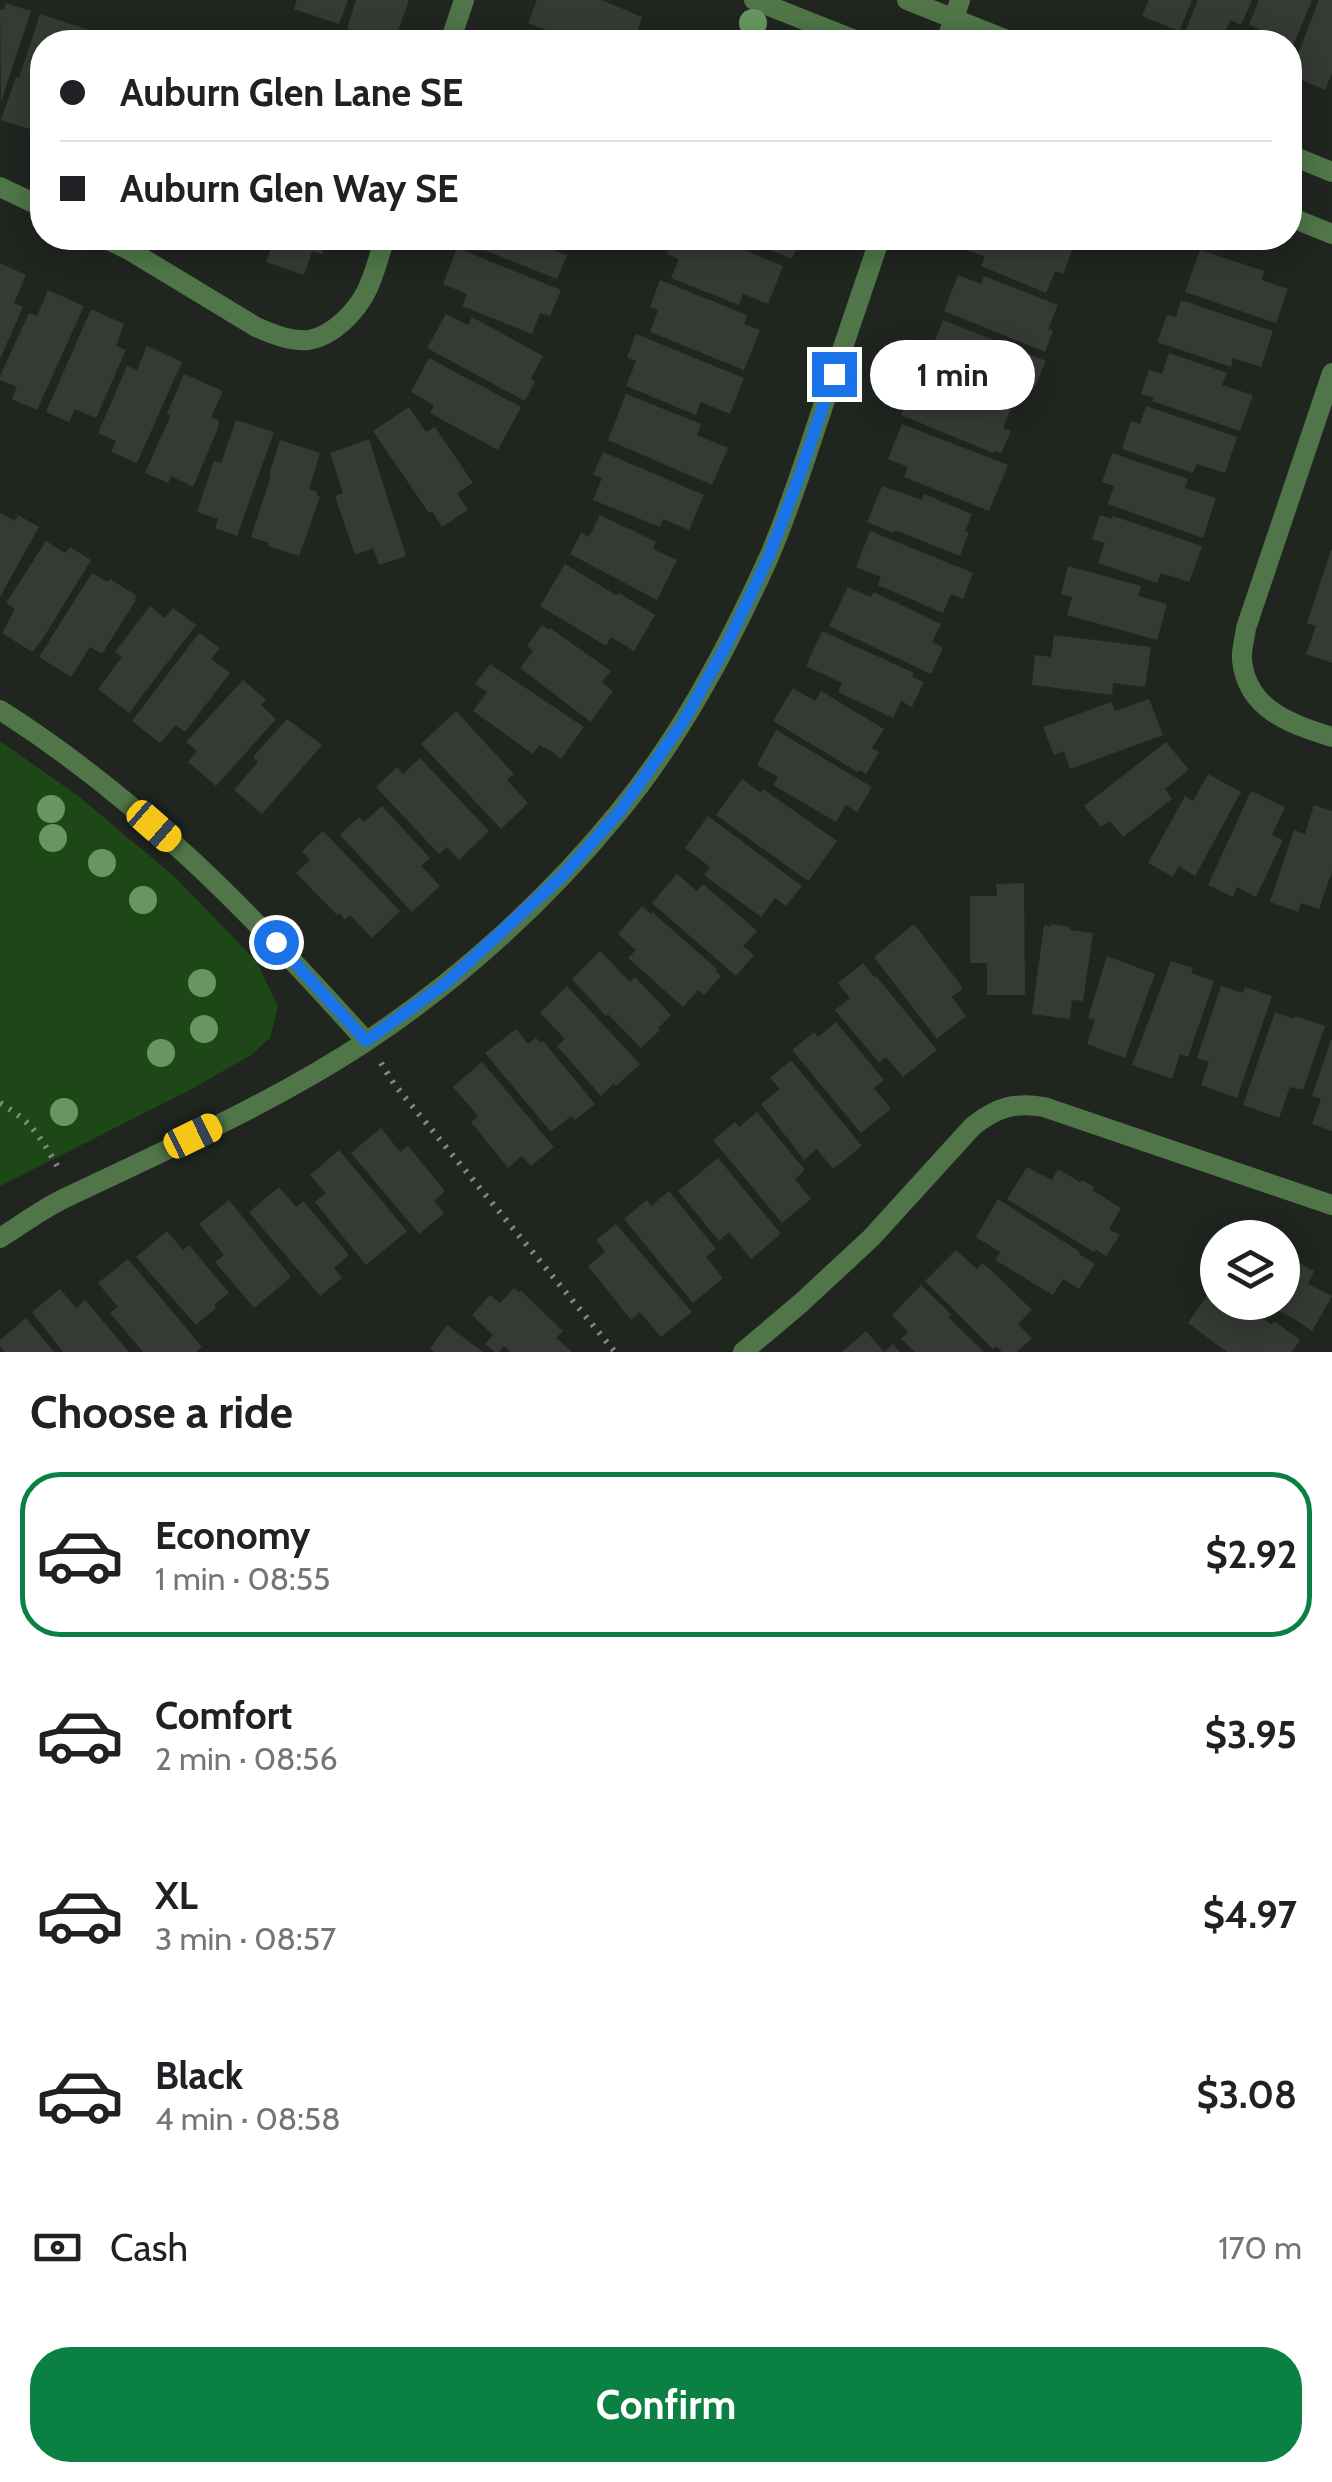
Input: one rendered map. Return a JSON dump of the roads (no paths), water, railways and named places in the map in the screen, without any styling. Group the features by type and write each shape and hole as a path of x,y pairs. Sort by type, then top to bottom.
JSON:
{"street":[{"path":"454,30 464,0"},
{"path":"754,0 830,30"},
{"path":"907,0 957,9 992,30"},
{"path":"1302,161 1332,172"},
{"path":"0,186 30,200"},
{"path":"1302,222 1332,234"},
{"path":"128,250 256,327 276,336 310,340 352,314 367,291 380,250"},
{"path":"0,1238 74,1194 288,1088 366,1041 446,983 564,874 620,811 683,722 726,646 769,556 876,250"},
{"path":"1332,373 1246,628 1242,660 1250,687 1266,708 1296,725 1332,738"},
{"path":"0,710 44,737 126,800 212,877 366,1041"},
{"path":"742,1352 871,1238 973,1126 1008,1106 1044,1106 1332,1205"}]}
